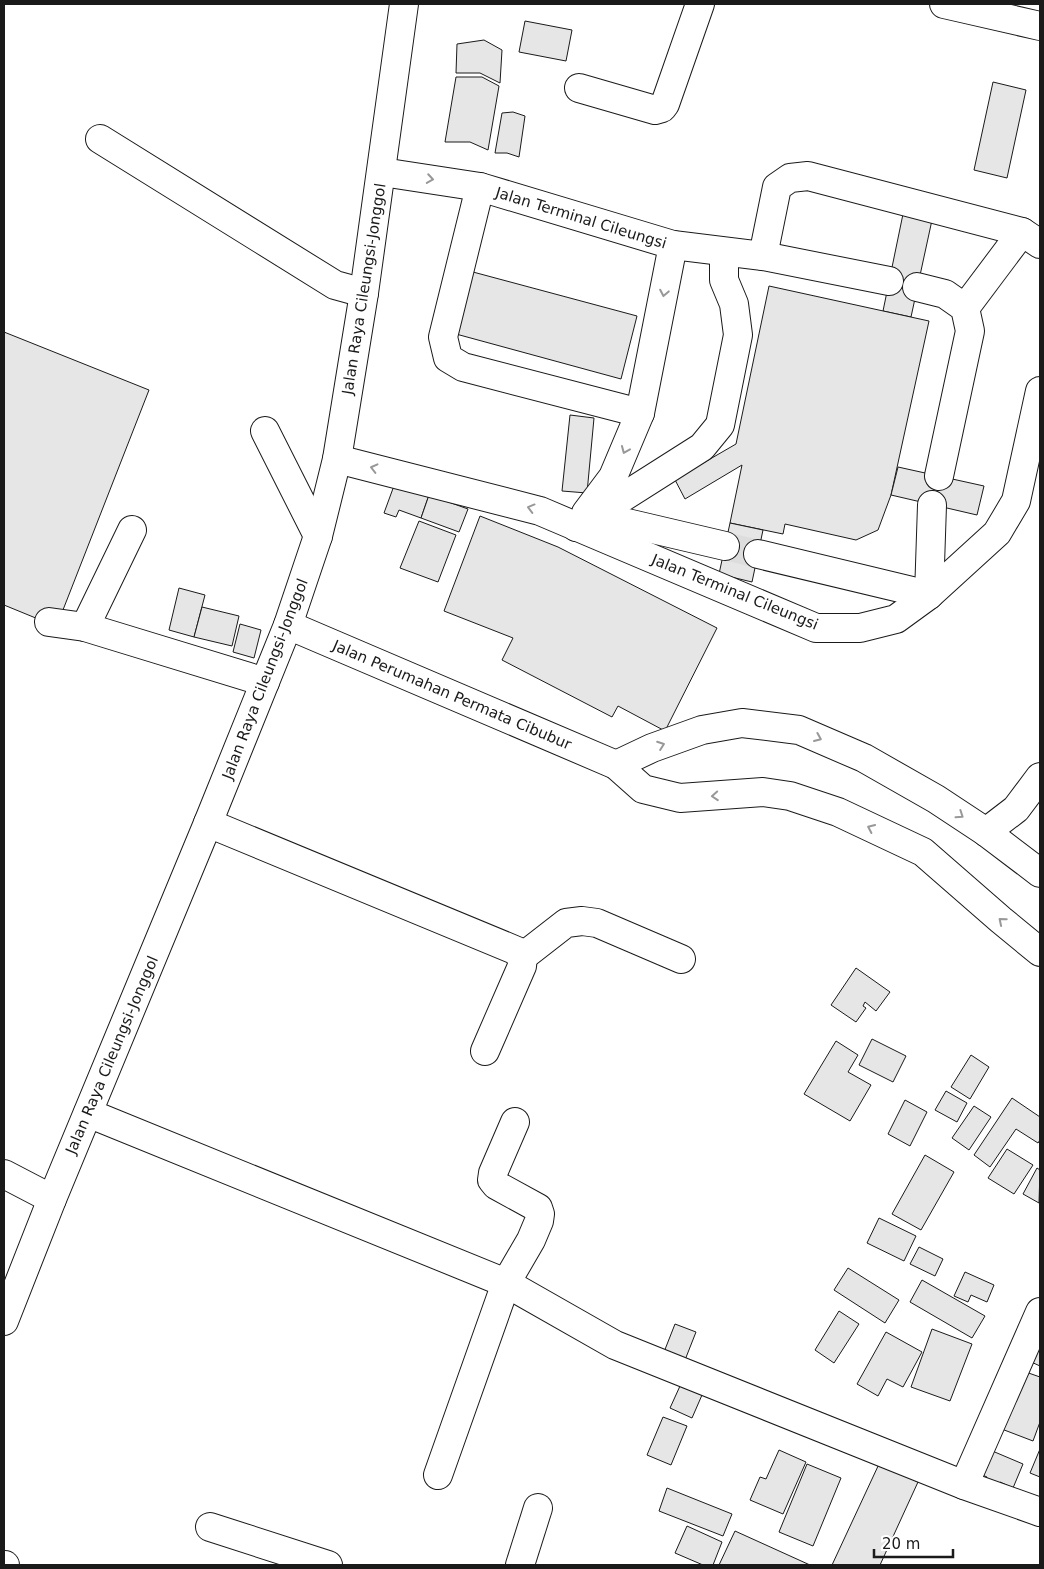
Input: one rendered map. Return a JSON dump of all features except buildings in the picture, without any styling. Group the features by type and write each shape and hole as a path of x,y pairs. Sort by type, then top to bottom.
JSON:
{"street":[{"name":"Jalan Raya Cileungsi-Jonggol","path":"4,1321 52,1199 265,682 288,624 318,536 337,459 364,293 404,4"},
{"path":"579,88 655,110 662,108 666,104 700,4"},
{"path":"944,4 1040,26"},
{"path":"100,139 335,285 364,293"},
{"name":"Jalan Terminal Cileungsi","path":"382,172 480,187 673,245 763,256 889,282"},
{"path":"763,256 777,186 790,178 808,176 1031,238 965,308"},
{"path":"480,187 443,337 448,358 463,367 640,413"},
{"path":"576,526 613,477 640,413 673,245"},
{"path":"576,526 702,447 720,425 738,335 734,304 724,280 724,252"},
{"path":"917,287 945,294 965,308 970,331 939,476"},
{"name":"Jalan Terminal Cileungsi","path":"337,459 540,511 816,628 860,628 896,619 929,596 997,533 1016,500 1040,391"},
{"path":"266,431 318,536"},
{"path":"758,554 929,596 932,505"},
{"path":"576,526 627,523 725,546"},
{"path":"85,627 132,530"},
{"path":"49,622 85,627 265,682"},
{"name":"Jalan Perumahan Permata Cibubur","path":"288,624 616,765 643,788 680,798 762,792 790,796 838,812 923,852 1040,952"},
{"path":"616,765 652,748 702,730 742,723 799,730 864,758 936,799 986,832 1040,873"},
{"path":"986,832 1016,809 1040,778"},
{"path":"208,823 517,951 520,954 522,966 485,1051"},
{"path":"521,958 566,923 582,920 597,923 681,958"},
{"path":"88,1113 506,1283 615,1345 964,1485 1040,1512"},
{"path":"438,1475 506,1283 531,1240 539,1221 540,1214 534,1204 496,1185 492,1180 493,1173 515,1122"},
{"path":"4,1174 52,1199"},
{"path":"964,1485 1040,1312"},
{"path":"520,1565 538,1508"},
{"path":"210,1527 328,1565"}],"tunnel":[{"path":"725,546 758,554"}]}
